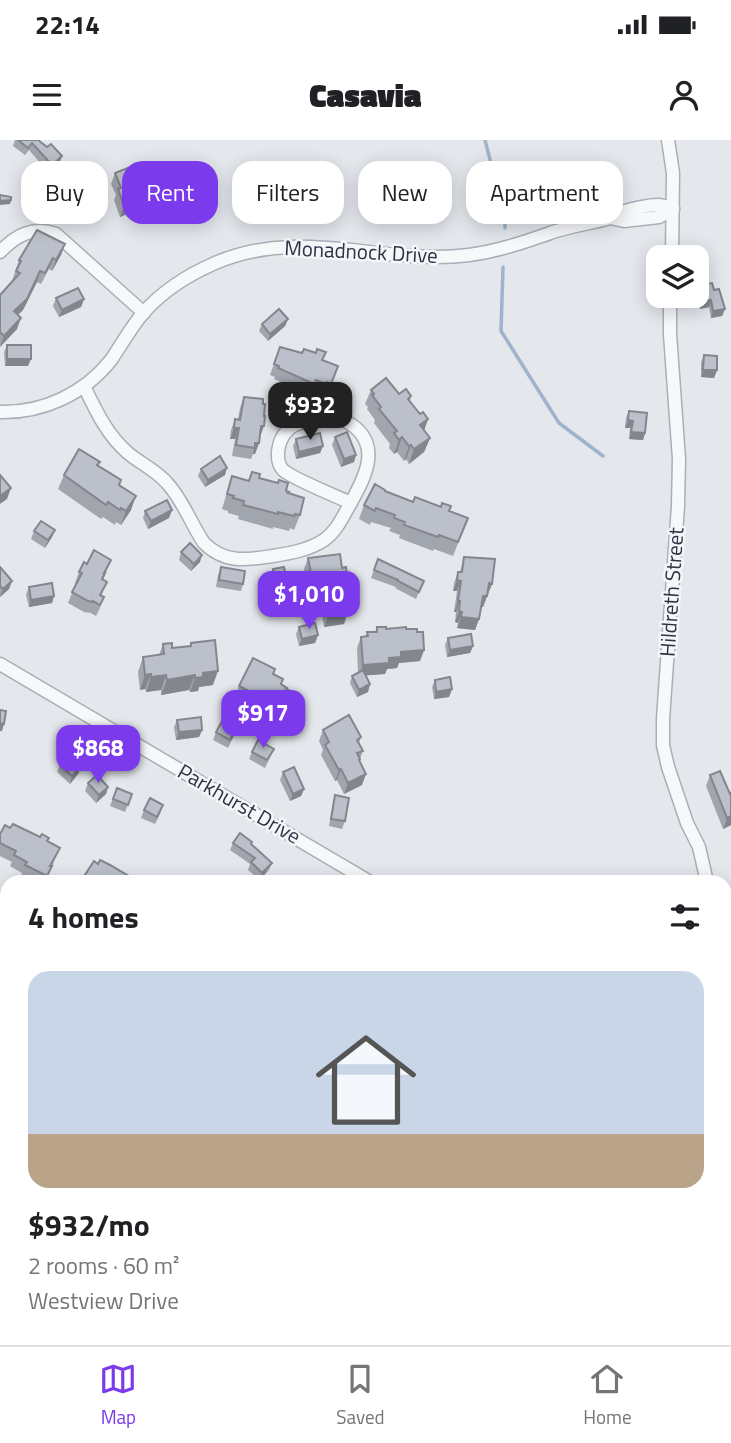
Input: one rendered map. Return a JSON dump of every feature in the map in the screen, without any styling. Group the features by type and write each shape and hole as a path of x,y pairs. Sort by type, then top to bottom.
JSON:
{"street":[{"path":"668,140 673,173 672,245"},
{"name":"Monadnock Drive","path":"0,412 23,411 65,398 84,386 110,361 144,313 166,293 190,275 224,260 260,249 289,246 328,247 411,256 452,257 506,249 624,211 658,205 673,209"},
{"path":"0,252 14,239 29,232 44,230 56,234 144,313"},
{"name":"Hildreth Street","path":"670,308 679,448 678,506 663,745 674,790 699,847 705,875"},
{"path":"84,386 101,421 118,443 170,485 204,543 223,557 249,560 292,553 315,545 333,531 351,502 367,465 367,447 358,431 344,420 333,417 299,423 289,428 279,445 279,461 284,470 351,502"},
{"name":"Parkhurst Drive","path":"0,664 358,875"}],"building":[{"path":"18,140 38,140 47,147 51,144 62,156 56,161 48,161 32,143 28,148"},
{"path":"122,170 122,200 118,189 121,188 115,173"},
{"path":"0,195 11,197 11,200 0,201"},
{"path":"37,230 65,244 45,273 40,271 27,299 14,311 21,318 4,336 0,332 0,295 20,273 16,271 21,261 19,260"},
{"path":"709,283 712,283 714,290 719,289 725,309 713,311 709,300"},
{"path":"78,288 84,299 62,310 56,298"},
{"path":"279,309 288,319 270,334 262,324"},
{"path":"7,345 31,345 31,359 7,359"},
{"path":"280,347 302,353 304,349 316,353 317,349 326,352 322,360 338,366 331,384 316,380 314,384 278,368 279,366 274,364"},
{"path":"704,355 717,356 717,370 703,370"},
{"path":"386,378 399,394 406,389 411,396 408,399 420,414 423,412 428,419 420,425 430,438 414,449 402,437 399,440 394,433 397,431 379,409 381,407 372,395 374,394 371,390"},
{"path":"244,397 263,399 265,404 264,426 261,426 259,443 255,443 255,448 236,445 239,428 234,428 235,419 240,420"},
{"path":"629,411 647,413 645,433 631,432 633,421 628,420"},
{"path":"347,432 356,455 344,459 335,437"},
{"path":"320,433 323,446 299,452 296,439"},
{"path":"79,449 100,462 97,465 121,480 119,485 136,496 126,511 108,502 106,505 64,475"},
{"path":"220,456 227,468 208,480 201,469"},
{"path":"252,472 260,474 259,478 288,483 288,493 304,498 300,515 278,514 243,505 244,501 227,494 232,476 249,481"},
{"path":"0,475 11,488 0,496"},
{"path":"375,484 413,502 415,497 441,507 442,503 451,506 449,511 468,518 458,542 404,525 405,522 394,518 395,515 376,508 375,511 364,505"},
{"path":"167,500 172,510 151,521 145,511"},
{"path":"41,521 55,530 48,540 34,531"},
{"path":"190,543 202,555 194,564 181,552"},
{"path":"94,550 111,560 102,579 107,582 100,595 104,597 100,605 72,592 82,573 79,572 84,562 87,564"},
{"path":"340,554 342,568 346,567 348,613 328,616 324,593 319,594 317,582 313,583 308,558"},
{"path":"464,557 495,559 492,584 489,583 487,596 483,596 479,619 461,617 462,612 459,611 461,581 457,580 458,572 462,572"},
{"path":"378,559 424,581 419,592 374,570"},
{"path":"0,567 12,581 3,589 0,586"},
{"path":"221,567 245,571 243,584 219,580"},
{"path":"284,567 287,582 275,584 273,569"},
{"path":"52,583 54,596 31,600 29,587"},
{"path":"315,623 318,635 302,639 299,627"},
{"path":"377,627 417,629 417,632 423,632 424,650 401,652 401,657 389,658 389,663 363,665 361,637 368,636 367,632 377,632"},
{"path":"471,634 473,646 450,650 448,638"},
{"path":"215,640 218,671 203,673 203,677 195,678 195,675 167,680 166,675 145,675 143,657 164,654 163,644 172,643 172,648"},
{"path":"253,658 275,669 273,674 283,679 281,684 301,696 293,712 286,712 249,696 251,692 239,686"},
{"path":"363,670 370,684 359,690 352,676"},
{"path":"450,677 452,689 436,692 435,680"},
{"path":"0,710 6,711 4,724 0,723"},
{"path":"349,715 361,737 357,740 363,751 357,753 366,774 348,783 325,745 329,742 323,730"},
{"path":"201,717 202,730 179,732 177,720"},
{"path":"222,721 236,729 230,740 216,732"},
{"path":"258,740 274,749 267,760 252,752"},
{"path":"69,756 81,767 72,776 60,765"},
{"path":"294,767 304,789 293,794 283,772"},
{"path":"720,771 731,793 731,816 727,818 710,775"},
{"path":"97,775 108,787 99,795 88,783"},
{"path":"117,788 132,794 128,805 113,799"},
{"path":"335,795 349,798 345,821 331,819"},
{"path":"150,798 163,805 157,817 144,810"},
{"path":"13,824 40,837 42,834 49,838 47,841 60,848 48,875 25,865 27,862 14,855 16,851 0,843 0,834 5,825 10,828"},
{"path":"240,833 272,863 262,873 251,862 255,858 233,843"},
{"path":"100,860 127,875 85,875 94,861 98,864"}],"waterway":[{"path":"485,140 505,218 505,228"},
{"path":"503,267 501,331 559,423 603,456"}]}
